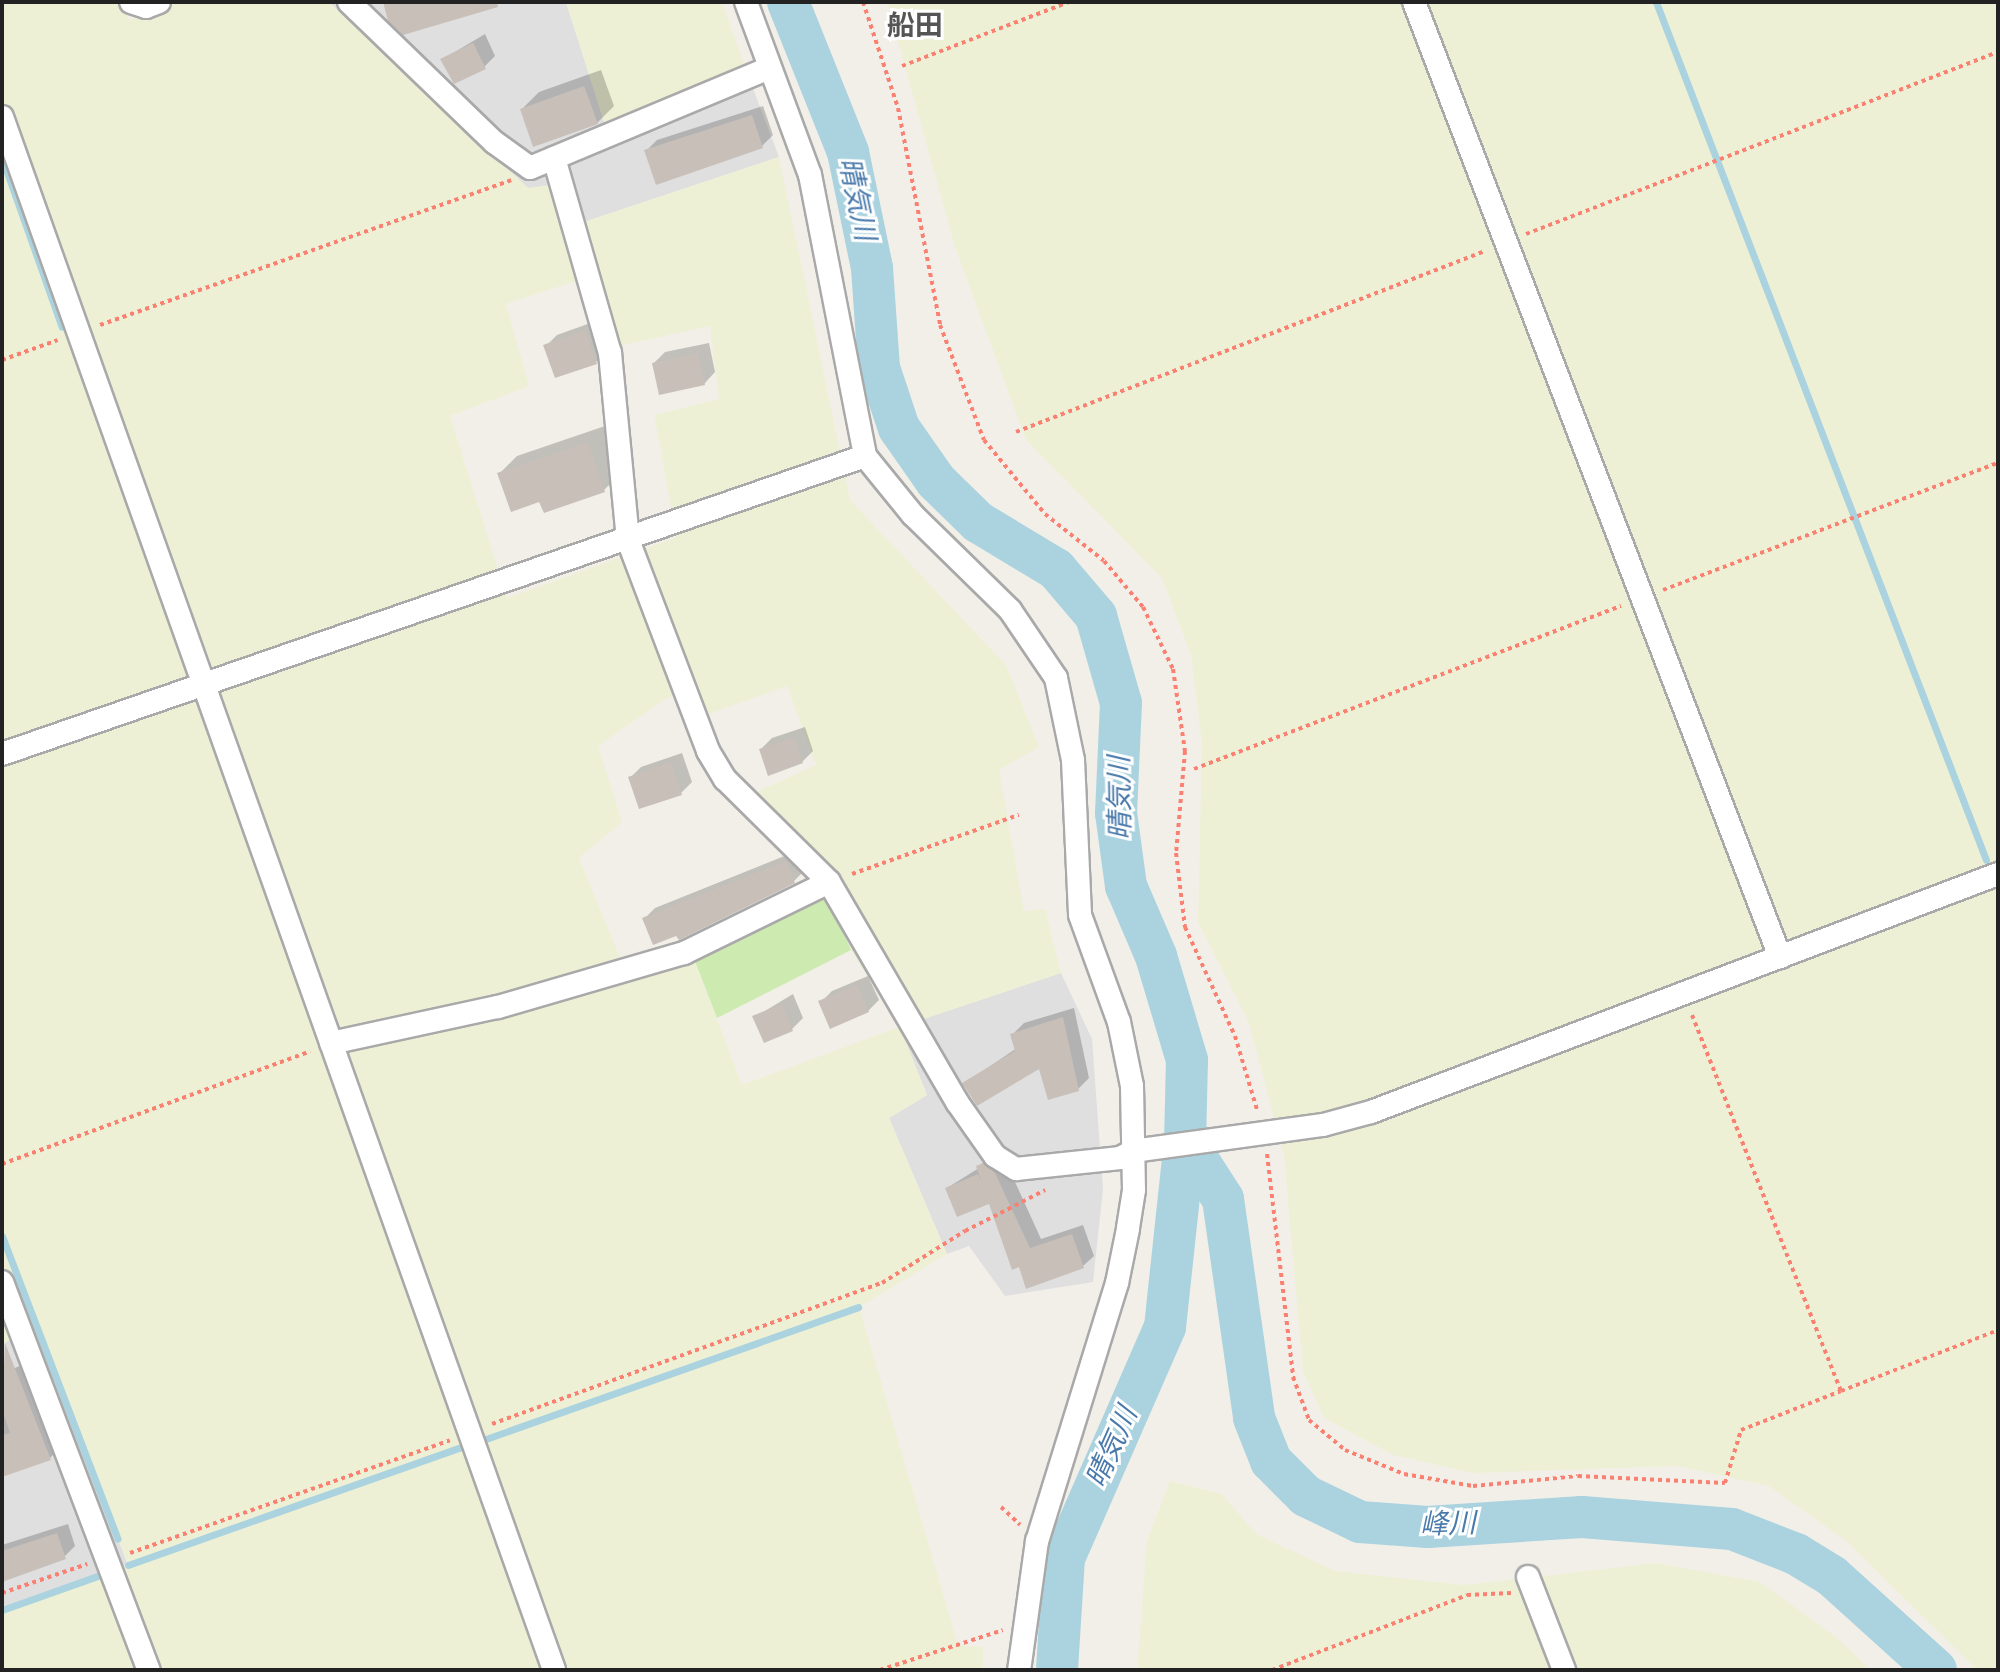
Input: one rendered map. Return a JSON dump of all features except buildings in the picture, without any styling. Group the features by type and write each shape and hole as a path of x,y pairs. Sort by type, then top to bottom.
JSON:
{"street":[{"path":"131,2 146,7 159,2"},
{"path":"349,2 494,142 530,168 769,68"},
{"path":"746,2 810,175 865,456 913,515 1010,610 1056,678 1068,714 1073,760 1080,915 1119,1022 1132,1086 1140,1150 1117,1283 1056,1467 1022,1627 1019,1670"},
{"path":"1414,2 1780,957"},
{"path":"2,117 554,1670"},
{"path":"554,158 610,353 628,540 708,751 725,779 829,882 957,1102 995,1156 1016,1169 1059,1168 1120,1158 1140,1150 1264,1134 1371,1112 1998,874"},
{"path":"2,754 203,680 628,540 865,456"},
{"path":"331,1043 498,1007 684,953 829,882"},
{"path":"2,1282 149,1670"},
{"path":"1530,1584 1564,1670"}],"path":[{"path":"863,2 898,108 940,325 984,440 1045,514 1104,561 1143,607 1173,669 1185,751 1176,853 1185,927 1235,1036 1264,1134 1293,1377 1309,1420 1345,1450 1404,1474 1473,1486 1578,1476 1725,1483 1741,1430 1998,1330"},
{"path":"902,66 1069,2"},
{"path":"1016,432 1998,52"},
{"path":"2,360 515,178 530,168"},
{"path":"1194,769 1998,463"},
{"path":"829,882 1019,815"},
{"path":"1684,993 1841,1391"},
{"path":"2,1164 331,1043"},
{"path":"2,1593 108,1556 131,1553 882,1283 965,1231 1048,1189 1059,1168"},
{"path":"1272,1670 1467,1595 1530,1584"},
{"path":"880,1670 982,1633 1022,1627"}],"shaded area":[{"path":"329,2 566,2 606,128 746,70 779,157 578,224 528,188"},
{"path":"1061,973 1092,1039 1103,1189 1093,1282 1005,1296 969,1246 947,1254 889,1118 927,1095 899,1027"},
{"path":"35,1327 128,1565 2,1610 2,1344"}],"green space":[{"path":"2,2 122,2 129,20 175,2 329,2 528,188 564,183 578,224 779,157 850,500 1006,665 1039,747 999,770 1024,911 1045,909 1061,973 900,1027 927,1095 889,1118 947,1254 859,1307 958,1645 983,1647 983,1670 2,1670 2,1610 128,1564 35,1328 2,1344","holes":["594,275 619,346 710,326 719,399 654,415 677,537 507,598 450,416 529,386 506,304","787,686 816,765 741,799 827,894 851,950 899,1027 742,1085 693,956 630,982 579,858 622,822 598,746 664,700 692,687 706,715"]},
{"path":"566,2 722,2 746,70 606,128"},
{"path":"887,2 1998,2 1998,1670 1977,1670 1845,1540 1769,1486 1678,1466 1473,1473 1393,1455 1324,1418 1303,1371 1284,1156 1249,1023 1198,922 1202,745 1191,655 1162,578 1026,440 955,247"},
{"path":"827,894 851,950 717,1018 693,956"},
{"path":"1170,1481 1222,1494 1256,1534 1335,1571 1464,1585 1656,1563 1760,1582 1836,1637 1871,1670 1137,1670 1147,1541"}],"waterway":[{"name":"晴気川","path":"788,2 848,152 872,268 879,368 899,428 936,481 978,522 1056,569 1096,616 1121,703 1116,813 1126,886 1156,956 1187,1060 1185,1140 1165,1327 1064,1558 1057,1670"},
{"path":"1656,2 1986,860"},
{"path":"2,158 62,327"},
{"name":"峰川","path":"1185,1140 1223,1199 1254,1418 1271,1461 1306,1496 1360,1522 1428,1527 1582,1517 1732,1529 1796,1554 1832,1576 1936,1670"},
{"path":"2,1236 118,1539"},
{"path":"483,1440 858,1307"},
{"path":"128,1565 467,1445"},
{"path":"2,1610 103,1574"}],"district":[{"name":"船田","path":"915,26"}]}
